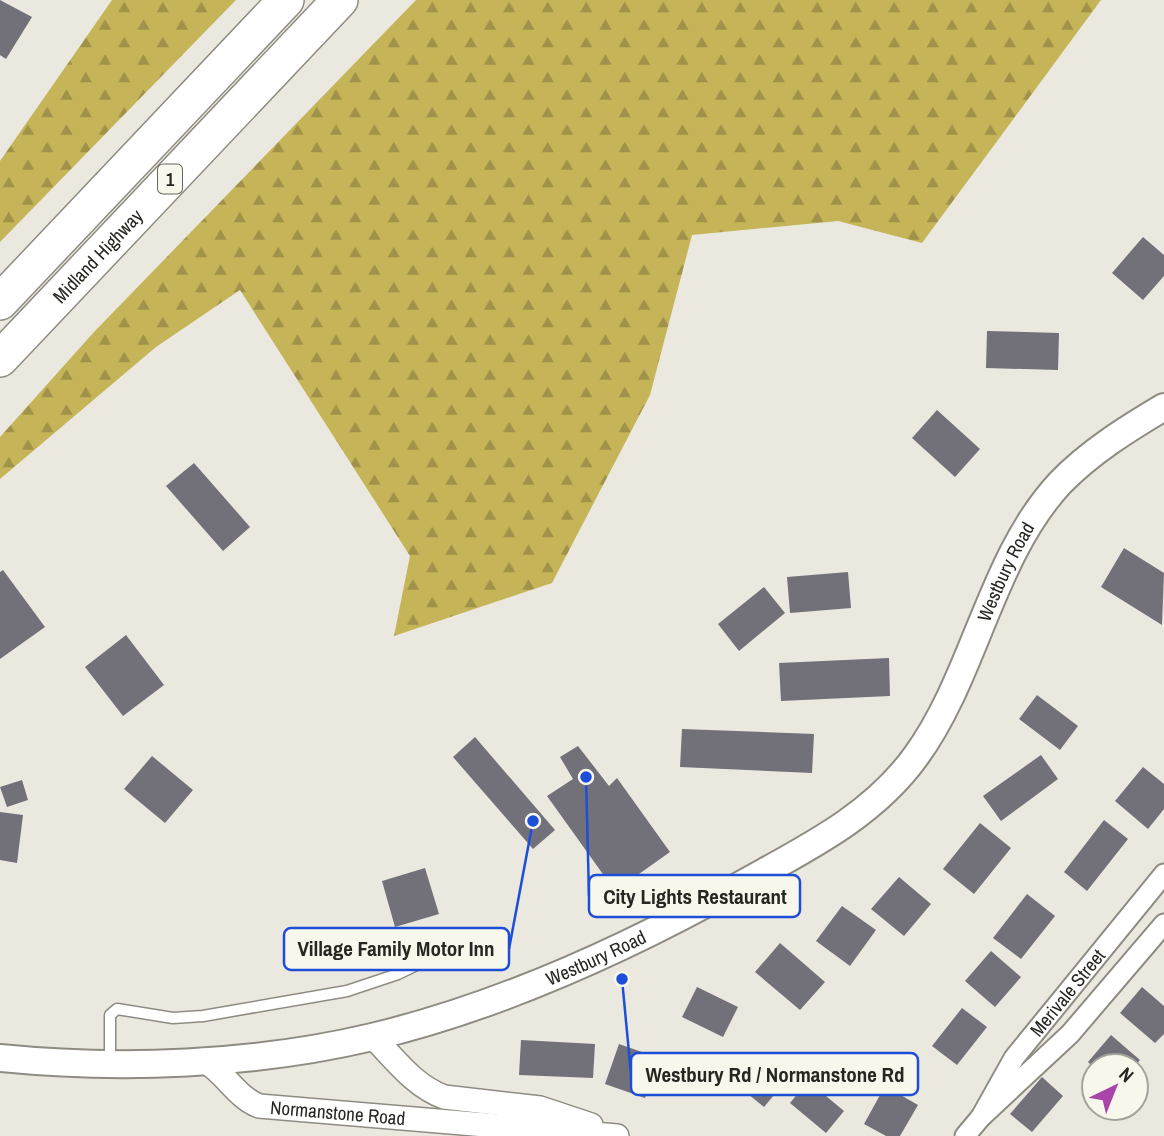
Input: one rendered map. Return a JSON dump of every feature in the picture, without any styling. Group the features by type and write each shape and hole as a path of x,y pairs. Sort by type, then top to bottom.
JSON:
{"highway":[{"name":"Midland Highway","path":"0,302 286,0"},
{"name":"Midland Highway","path":"0,359 340,0"}],"main road":[{"name":"Westbury Road","path":"0,1058 110,1065 202,1060 314,1048 373,1037 533,985 632,941 809,846 874,803 897,780 932,732 1013,557 1057,486 1105,445 1164,407"}],"street":[{"name":"Merivale Street","path":"981,1117 1014,1058 1164,874"},
{"name":"Merivale Street","path":"965,1136 981,1117 1070,1034 1164,924"},
{"name":"Normanstone Road","path":"373,1037 419,1085 431,1093 444,1097 540,1108 619,1136"},
{"name":"Normanstone Road","path":"202,1060 224,1074 248,1102 258,1106 619,1136"}],"lane":[{"path":"110,1065 110,1015 117,1009 173,1018 203,1016 347,991 398,974 450,949"}],"green space":[{"path":"112,0 236,0 0,242 0,161"},
{"path":"416,0 1101,0 922,243 838,221 692,235 650,395 552,583 394,636 410,556 240,290 156,347 0,479 0,437 94,332"}],"building":[{"path":"0,0 32,17 6,59 0,55"},
{"path":"1143,237 1164,255 1164,276 1143,300 1112,273"},
{"path":"987,331 1059,333 1058,370 986,368"},
{"path":"937,410 980,449 955,477 912,438"},
{"path":"194,463 250,527 223,551 166,486"},
{"path":"1124,548 1164,573 1162,625 1101,587"},
{"path":"3,570 45,627 0,659 0,572"},
{"path":"848,572 851,608 790,613 787,577"},
{"path":"764,587 785,613 739,651 718,624"},
{"path":"126,635 164,685 123,716 85,667"},
{"path":"889,658 890,696 781,701 779,663"},
{"path":"1037,695 1078,726 1060,750 1019,719"},
{"path":"682,729 814,734 812,773 680,767"},
{"path":"475,737 555,830 533,849 453,757"},
{"path":"578,746 609,786 617,778 670,852 615,891 547,796 573,779 560,757"},
{"path":"1041,755 1058,779 1001,821 983,796"},
{"path":"152,756 193,790 165,823 124,789"},
{"path":"1143,767 1164,784 1164,809 1148,829 1115,801"},
{"path":"22,780 28,800 7,807 0,787"},
{"path":"0,812 23,815 17,863 0,860"},
{"path":"1104,820 1128,839 1087,891 1064,872"},
{"path":"980,823 1011,848 974,894 943,869"},
{"path":"425,868 439,914 395,927 382,881"},
{"path":"899,877 931,904 904,936 871,909"},
{"path":"1027,894 1055,916 1021,959 993,938"},
{"path":"842,906 876,930 850,966 816,941"},
{"path":"780,943 825,982 800,1010 755,972"},
{"path":"991,951 1021,977 995,1007 965,981"},
{"path":"697,987 738,1007 723,1037 682,1017"},
{"path":"1142,987 1164,1006 1164,1034 1155,1043 1120,1013"},
{"path":"962,1008 987,1027 957,1065 932,1046"},
{"path":"1111,1035 1131,1052 1097,1052"},
{"path":"521,1040 595,1044 593,1078 519,1075"},
{"path":"619,1044 659,1058 645,1098 605,1084"},
{"path":"759,1061 785,1082 764,1107 738,1086"},
{"path":"1042,1077 1063,1096 1032,1132 1010,1114"},
{"path":"808,1081 844,1111 826,1133 790,1103"},
{"path":"885,1086 918,1105 900,1136 886,1136 864,1124"}],"place":[{"name":"City Lights Restaurant","path":"586,777"},
{"name":"Village Family Motor Inn","path":"533,821"},
{"name":"Westbury Rd / Normanstone Rd","path":"622,979"}]}
